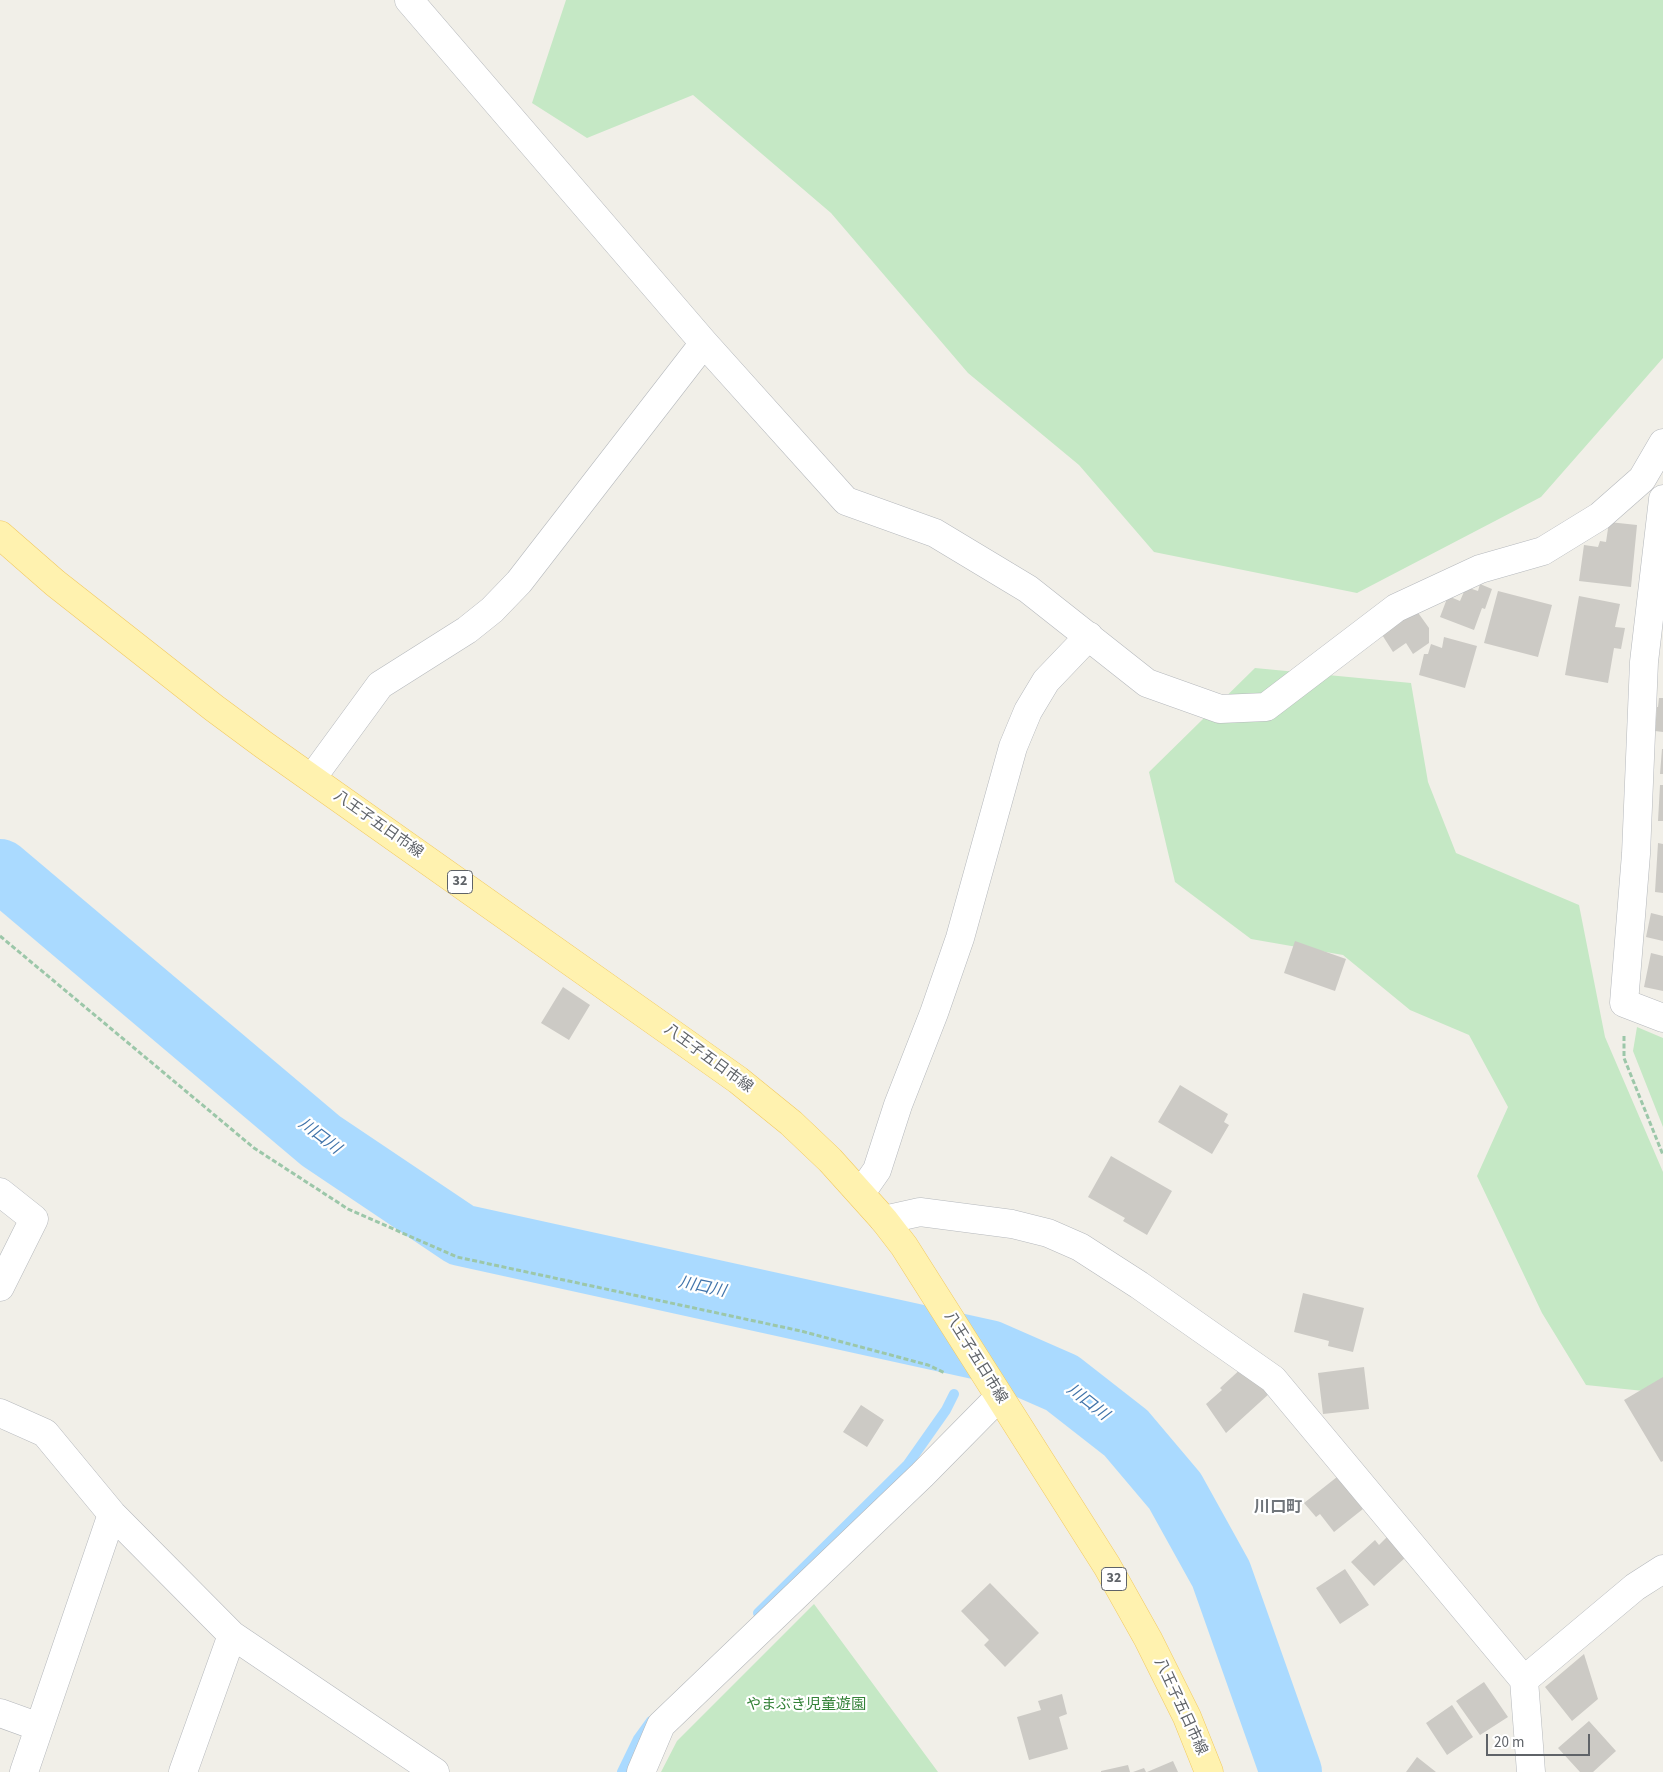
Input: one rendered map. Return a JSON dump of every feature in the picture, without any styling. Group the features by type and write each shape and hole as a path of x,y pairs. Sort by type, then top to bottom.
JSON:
{"main road":[{"name":"八王子五日市線","path":"0,535 55,583 214,708 738,1080 764,1100 830,1160 884,1220 904,1246 1107,1566 1148,1639 1187,1717 1210,1772"}],"street":[{"path":"408,0 704,343 846,501 935,533 1028,589 1148,683 1220,709 1266,707 1396,608 1480,570 1543,551 1600,516 1642,479 1663,443"},
{"path":"312,778 380,684 467,630 492,610 519,582 704,343"},
{"path":"1663,499 1644,662 1636,854 1624,1003 1663,1018"},
{"path":"860,1193 877,1170 898,1105 934,1013 960,938 1013,747 1028,711 1046,681 1089,636"},
{"path":"0,1192 34,1219 0,1287"},
{"path":"884,1220 920,1212 1012,1224 1048,1233 1080,1247 1139,1285 1274,1379 1524,1680 1532,1772"},
{"path":"641,1772 661,1725 922,1475 999,1397"},
{"path":"0,1413 45,1433 112,1514 232,1635 435,1772"},
{"path":"24,1772 112,1514"},
{"path":"1524,1680 1635,1587 1663,1570"},
{"path":"183,1772 232,1635"},
{"path":"0,1713 39,1726"}],"path":[{"path":"0,936 254,1148 348,1209 457,1257 801,1331 928,1365 946,1373"},
{"path":"1624,1003 1624,1058 1663,1155"}],"green space":[{"path":"566,0 1663,0 1663,358 1541,497 1357,593 1154,552 1079,465 968,373 831,213 693,95 587,138 532,103"},
{"path":"1255,668 1411,683 1428,782 1456,853 1579,905 1605,1037 1663,1172 1663,1393 1586,1385 1542,1313 1477,1176 1508,1107 1469,1035 1410,1010 1343,955 1251,939 1175,882 1149,772"},
{"path":"1637,1027 1663,1038 1663,1127 1633,1051"},
{"name":"やまぶき児童遊園","path":"814,1604 938,1772 661,1772 677,1741"}],"building":[{"path":"1609,522 1637,525 1631,587 1579,581 1584,545 1598,547 1600,541 1606,542"},
{"path":"1480,584 1492,589 1485,609 1482,608 1474,630 1440,617 1448,596 1460,601 1466,587 1478,591"},
{"path":"1498,591 1552,605 1538,657 1484,643"},
{"path":"1579,596 1620,604 1615,627 1625,628 1621,649 1614,648 1608,683 1565,675"},
{"path":"1414,607 1429,628 1429,643 1413,654 1406,643 1393,652 1379,630"},
{"path":"1444,637 1477,646 1465,688 1419,675 1424,654 1428,654 1431,644 1442,648"},
{"path":"1659,698 1663,698 1663,732 1655,731"},
{"path":"1662,749 1663,774 1660,774"},
{"path":"1660,785 1663,785 1663,821 1658,821"},
{"path":"1658,843 1663,844 1663,893 1655,892"},
{"path":"1651,913 1663,916 1663,941 1646,937"},
{"path":"1295,941 1346,959 1335,991 1284,973"},
{"path":"1651,953 1663,956 1663,991 1644,987"},
{"path":"563,987 590,1005 569,1040 541,1023"},
{"path":"1180,1085 1228,1114 1224,1122 1229,1125 1212,1154 1158,1122"},
{"path":"1111,1156 1172,1191 1147,1235 1123,1221 1125,1218 1088,1197"},
{"path":"1303,1293 1364,1308 1353,1352 1328,1346 1329,1341 1294,1332"},
{"path":"1244,1366 1270,1393 1226,1433 1206,1404"},
{"path":"1364,1367 1369,1409 1323,1414 1318,1373"},
{"path":"1663,1377 1663,1461 1661,1462 1624,1400"},
{"path":"861,1405 884,1420 867,1447 843,1432"},
{"path":"1337,1477 1363,1509 1334,1532 1320,1514 1316,1517 1304,1503"},
{"path":"1387,1537 1406,1557 1374,1586 1351,1562 1375,1540 1379,1545"},
{"path":"1345,1569 1369,1605 1340,1624 1316,1588"},
{"path":"990,1583 1039,1633 1005,1667 984,1645 989,1640 961,1611"},
{"path":"1584,1654 1598,1699 1572,1721 1545,1687"},
{"path":"1484,1682 1508,1717 1480,1735 1456,1701"},
{"path":"1062,1694 1067,1714 1059,1717 1068,1749 1029,1760 1017,1717 1041,1710 1038,1701"},
{"path":"1452,1705 1473,1737 1447,1755 1426,1723"},
{"path":"1589,1721 1616,1751 1593,1772 1580,1772 1558,1748"},
{"path":"1417,1757 1436,1772 1406,1772"},
{"path":"1173,1761 1178,1772 1147,1772"},
{"path":"1128,1765 1130,1772 1101,1772 1101,1771"},
{"path":"1144,1768 1146,1772 1133,1772"}],"waterway":[{"name":"川口川","path":"0,870 321,1141 461,1235 989,1351 1062,1383 1126,1433 1175,1491 1221,1574 1291,1772"},
{"path":"758,1613 908,1464 946,1410 954,1394"},
{"path":"622,1772 638,1739 651,1721"}],"district":[{"name":"川口町","path":"1278,1508"}]}
